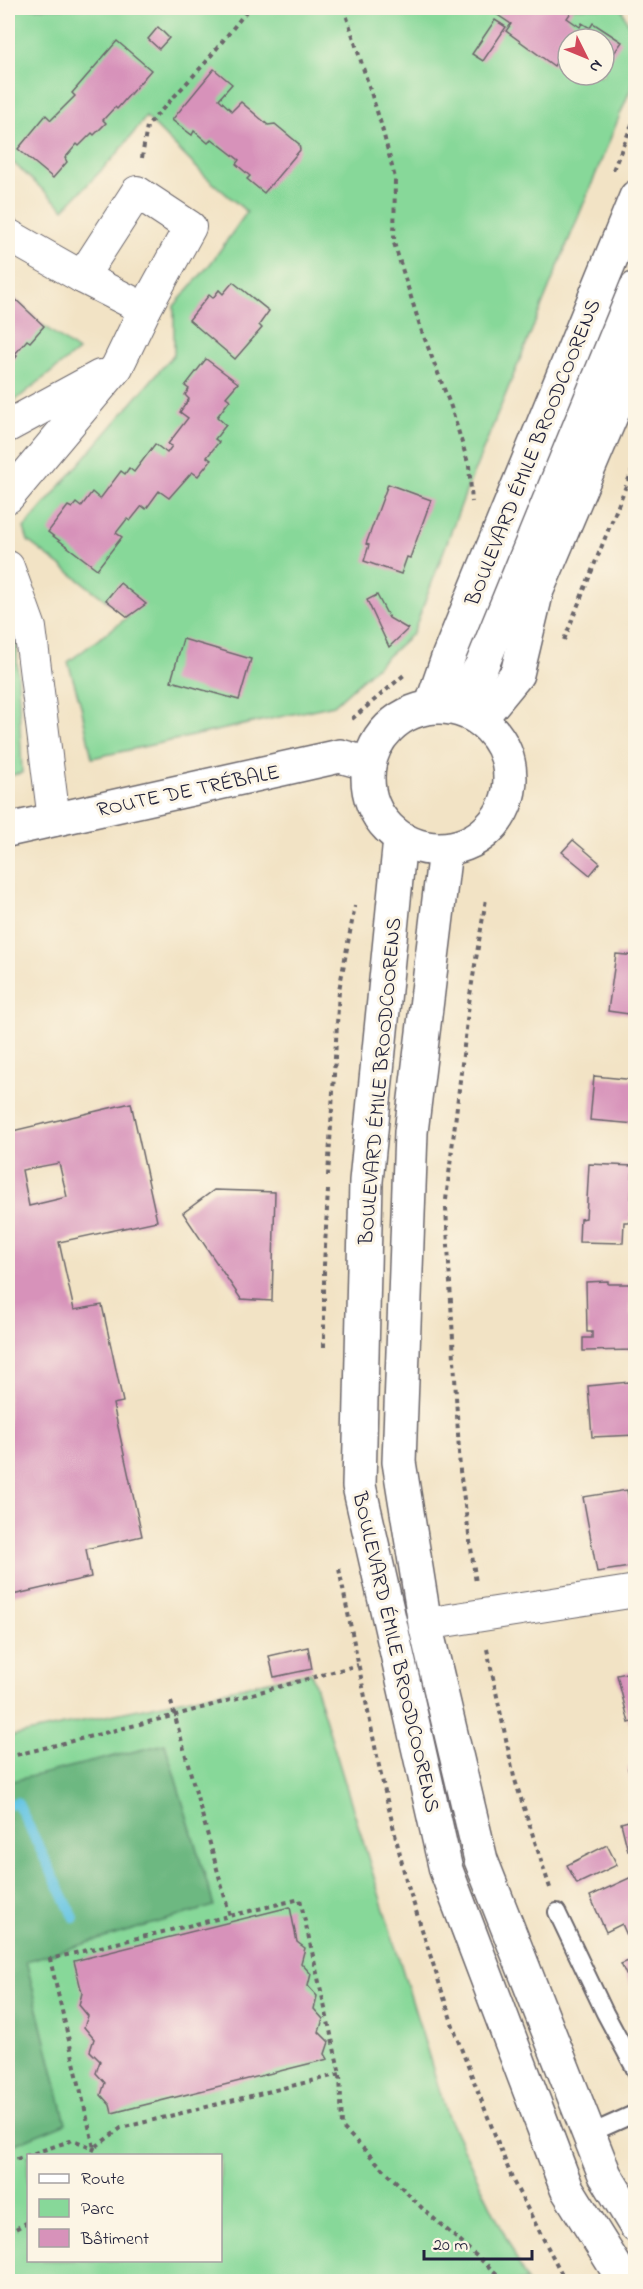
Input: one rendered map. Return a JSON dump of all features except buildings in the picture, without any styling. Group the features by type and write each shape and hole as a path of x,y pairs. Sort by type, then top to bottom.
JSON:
{"street":[{"path":"8,497 117,367 145,309 190,227 137,192 82,277"},
{"name":"BOULEVARD ÉMILE BROODCOORENS","path":"456,711 449,655 636,197"},
{"path":"8,235 145,309"},
{"path":"456,711 482,665 636,288"},
{"path":"456,711 501,740 510,763 510,794 498,820 472,843 445,850 427,849 400,839 384,826 372,803 367,779 372,751 386,730 409,713 456,711 517,674 537,590 636,357"},
{"path":"8,426 117,367"},
{"path":"8,567 30,628 54,820"},
{"name":"ROUTE DE TRÉBALE","path":"8,830 340,756 369,764"},
{"name":"BOULEVARD ÉMILE BROODCOORENS","path":"400,839 366,1181 359,1486 446,1870 567,2189 625,2282"},
{"name":"BOULEVARD ÉMILE BROODCOORENS","path":"445,850 411,1132 399,1462 425,1624 481,1860 605,2175 636,2226"},
{"path":"425,1624 636,1590"}],"lane":[{"path":"557,1912 605,2013 636,2071"},
{"path":"589,2134 636,2114"}],"path":[{"path":"137,192 147,126 206,62 249,8"},
{"path":"344,8 381,124 394,178 394,243 421,328 451,406 469,466 472,506"},
{"path":"563,643 636,461"},
{"path":"486,899 470,996 446,1205 460,1471 479,1614 514,1776 557,1912"},
{"path":"8,1757 176,1715 358,1665"},
{"path":"171,1702 230,1916"},
{"path":"94,2148 50,1959 300,1899 340,2074 342,2127 422,2208 506,2282"},
{"path":"91,2154 94,2148 121,2128 340,2074"},
{"path":"32,2154 73,2140 94,2148"},
{"path":"8,2162 27,2156"},
{"path":"8,2233 27,2223"}],"green space":[{"path":"8,8 618,8 622,10 635,40 635,78 467,489 413,633 334,705 92,758 81,706 68,662 128,617 28,541 24,528 174,354 174,306 211,263 247,212 206,177 146,117 117,154 64,209 8,158"},
{"path":"8,293 44,326 78,351 8,406"},
{"path":"8,613 16,635 22,773 8,776"},
{"path":"311,1672 447,2115 527,2281 8,2281 8,1737"},
{"path":"165,1744 214,1906 26,1961 66,2123 8,2147 8,1782"}],"waterway":[{"path":"8,1805 17,1802 74,1918"}]}
